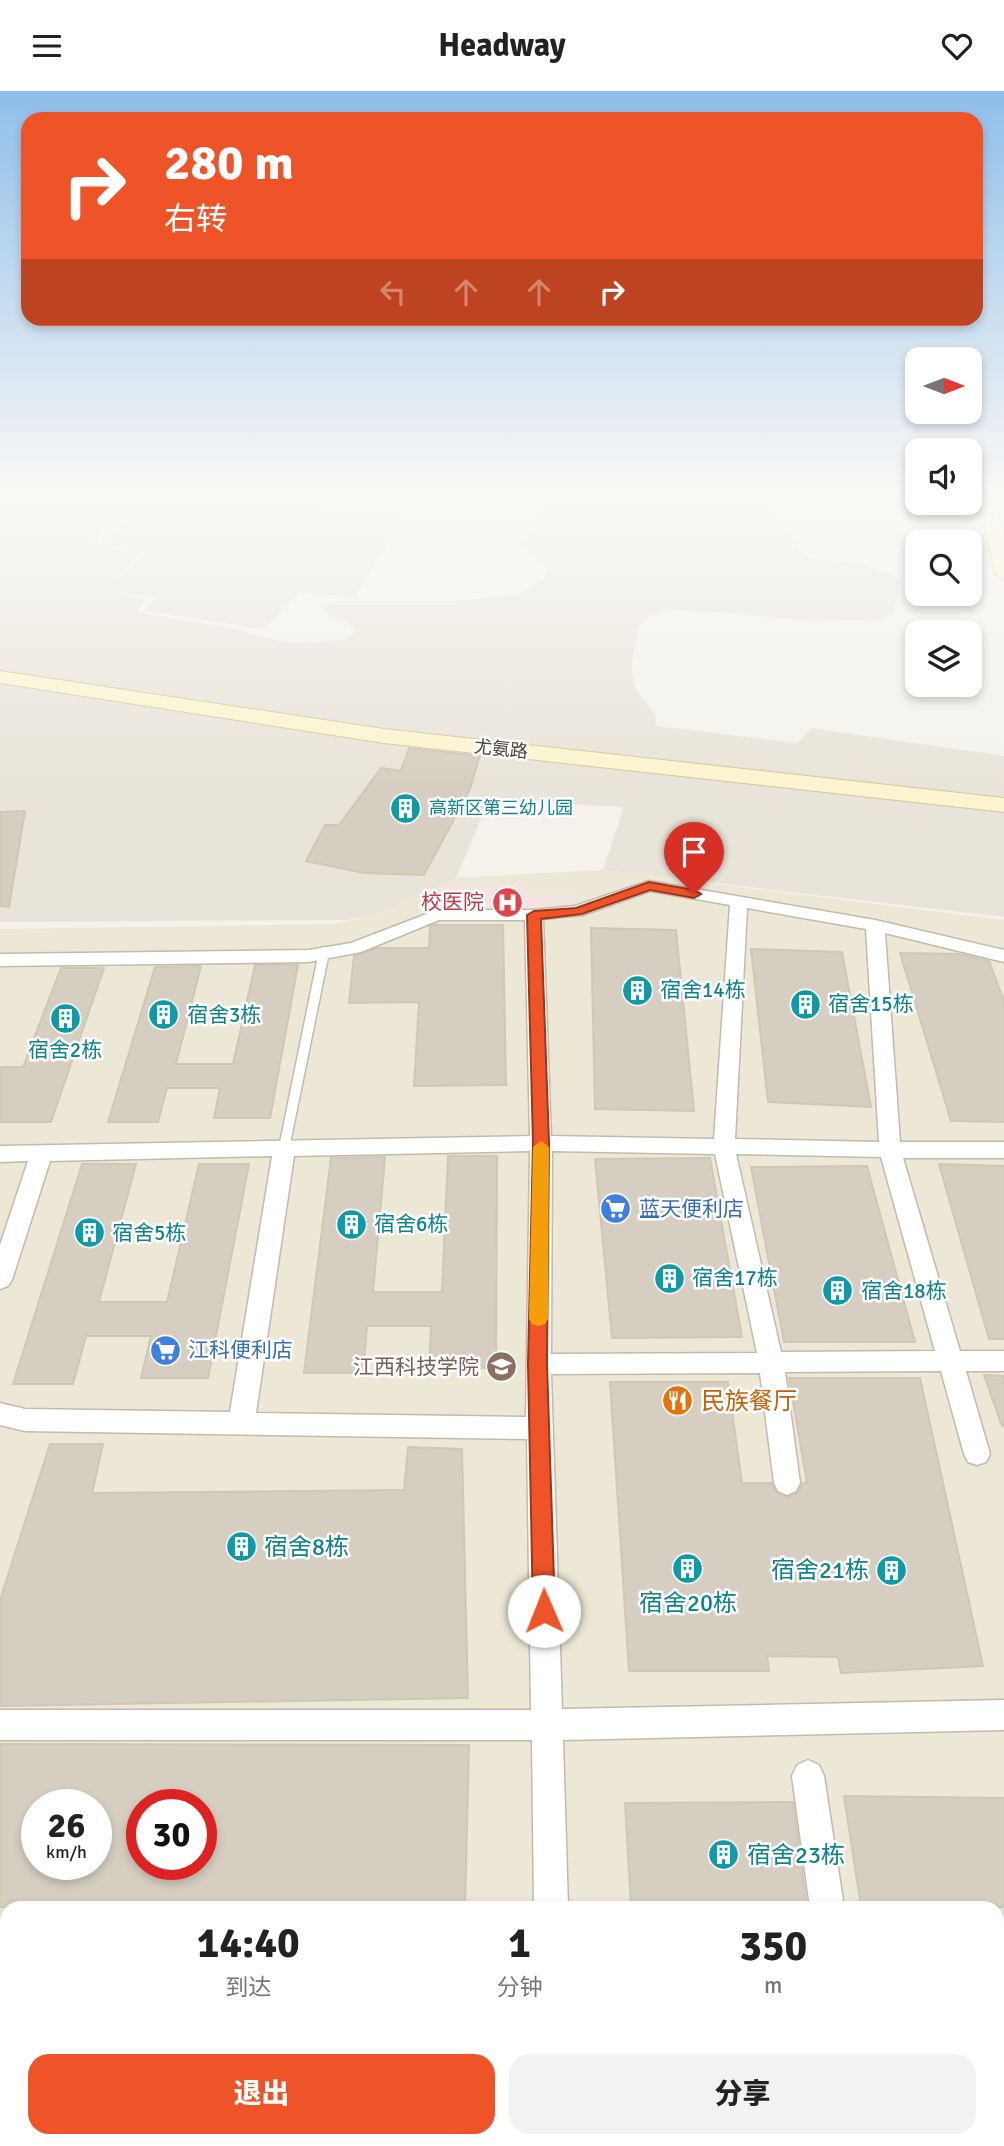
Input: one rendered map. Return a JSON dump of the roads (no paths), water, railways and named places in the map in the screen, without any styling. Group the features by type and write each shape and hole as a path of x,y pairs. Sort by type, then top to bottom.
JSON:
{"main road":[{"name":"尤氨路","path":"0,677 446,747 1004,805"}],"street":[{"path":"0,960 309,956 355,948 437,915 534,915 578,911 649,886 875,925 1004,956"},
{"path":"739,901 724,1147 771,1362 787,1483"},
{"path":"534,915 541,1143 539,1428 551,1901"},
{"path":"875,925 890,1150 977,1454"},
{"path":"0,1154 541,1143 1004,1150"},
{"path":"241,1425 284,1148"},
{"path":"0,1280 41,1154"},
{"path":"538,1364 1004,1360"},
{"path":"0,1414 24,1420 539,1428"},
{"path":"0,1725 547,1725 1004,1715"},
{"path":"808,1776 827,1901"}],"lane":[{"path":"284,1148 324,952"}],"place":[{"name":"高新区第三幼儿园","path":"406,808"},
{"name":"校医院","path":"507,902"},
{"name":"宿舍14栋","path":"637,990"},
{"name":"宿舍15栋","path":"805,1004"},
{"name":"宿舍3栋","path":"164,1015"},
{"name":"宿舍2栋","path":"65,1018"},
{"name":"蓝天便利店","path":"616,1209"},
{"name":"宿舍6栋","path":"351,1224"},
{"name":"宿舍5栋","path":"89,1233"},
{"name":"宿舍17栋","path":"669,1278"},
{"name":"宿舍18栋","path":"838,1291"},
{"name":"江科便利店","path":"165,1350"},
{"name":"江西科技学院","path":"502,1367"},
{"name":"民族餐厅","path":"678,1401"},
{"name":"宿舍8栋","path":"241,1547"},
{"name":"宿舍20栋","path":"688,1569"},
{"name":"宿舍21栋","path":"892,1570"},
{"name":"宿舍23栋","path":"724,1855"}]}
